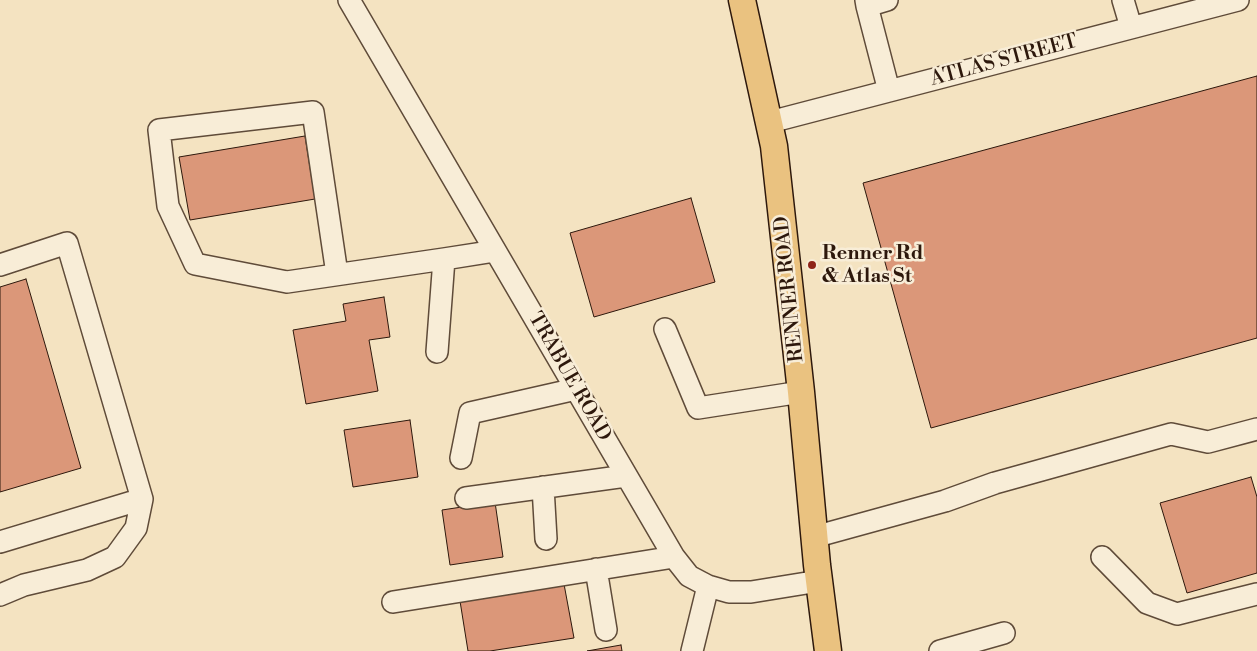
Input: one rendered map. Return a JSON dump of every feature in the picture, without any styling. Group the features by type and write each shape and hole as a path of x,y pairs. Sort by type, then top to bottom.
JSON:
{"main road":[{"name":"RENNER ROAD","path":"742,0 770,122 801,392 819,581"},
{"path":"819,581 828,651"}],"street":[{"name":"TRABUE ROAD","path":"349,0 626,476 674,557 689,576 708,586 730,592 751,592 819,581"},
{"path":"1123,0 1132,27"},
{"name":"ATLAS STREET","path":"770,122 1238,0"},
{"path":"873,2 890,91"},
{"path":"337,274 314,112 159,130 168,206 195,264 286,282 495,252"},
{"path":"0,265 67,243 142,499 136,528 115,557 87,570 24,585 0,595"},
{"path":"437,352 444,259"},
{"path":"665,329 698,408 801,392"},
{"path":"461,458 470,413 576,389"},
{"path":"814,537 1171,434 1208,442 1257,429"},
{"path":"466,498 626,476"},
{"path":"543,487 546,539"},
{"path":"0,542 142,499"},
{"path":"393,602 674,557"},
{"path":"1102,557 1147,603 1177,614 1257,594"},
{"path":"596,570 606,630"},
{"path":"692,651 708,586"},
{"path":"940,651 1004,633"}],"building":[{"path":"1257,76 1257,338 931,428 863,183"},
{"path":"305,136 315,199 190,220 179,157"},
{"path":"691,198 715,282 594,317 570,233"},
{"path":"26,279 81,468 0,492 0,287"},
{"path":"384,297 390,337 369,340 378,391 306,404 293,330 346,321 343,304"},
{"path":"410,420 418,477 353,487 344,430"},
{"path":"1251,477 1257,497 1257,573 1187,593 1160,503"},
{"path":"495,502 503,557 450,565 442,510"},
{"path":"564,584 574,638 490,651 468,651 460,601"},
{"path":"621,645 622,651 587,651"}],"place":[{"name":"Renner Rd & Atlas St","path":"812,265"}]}
